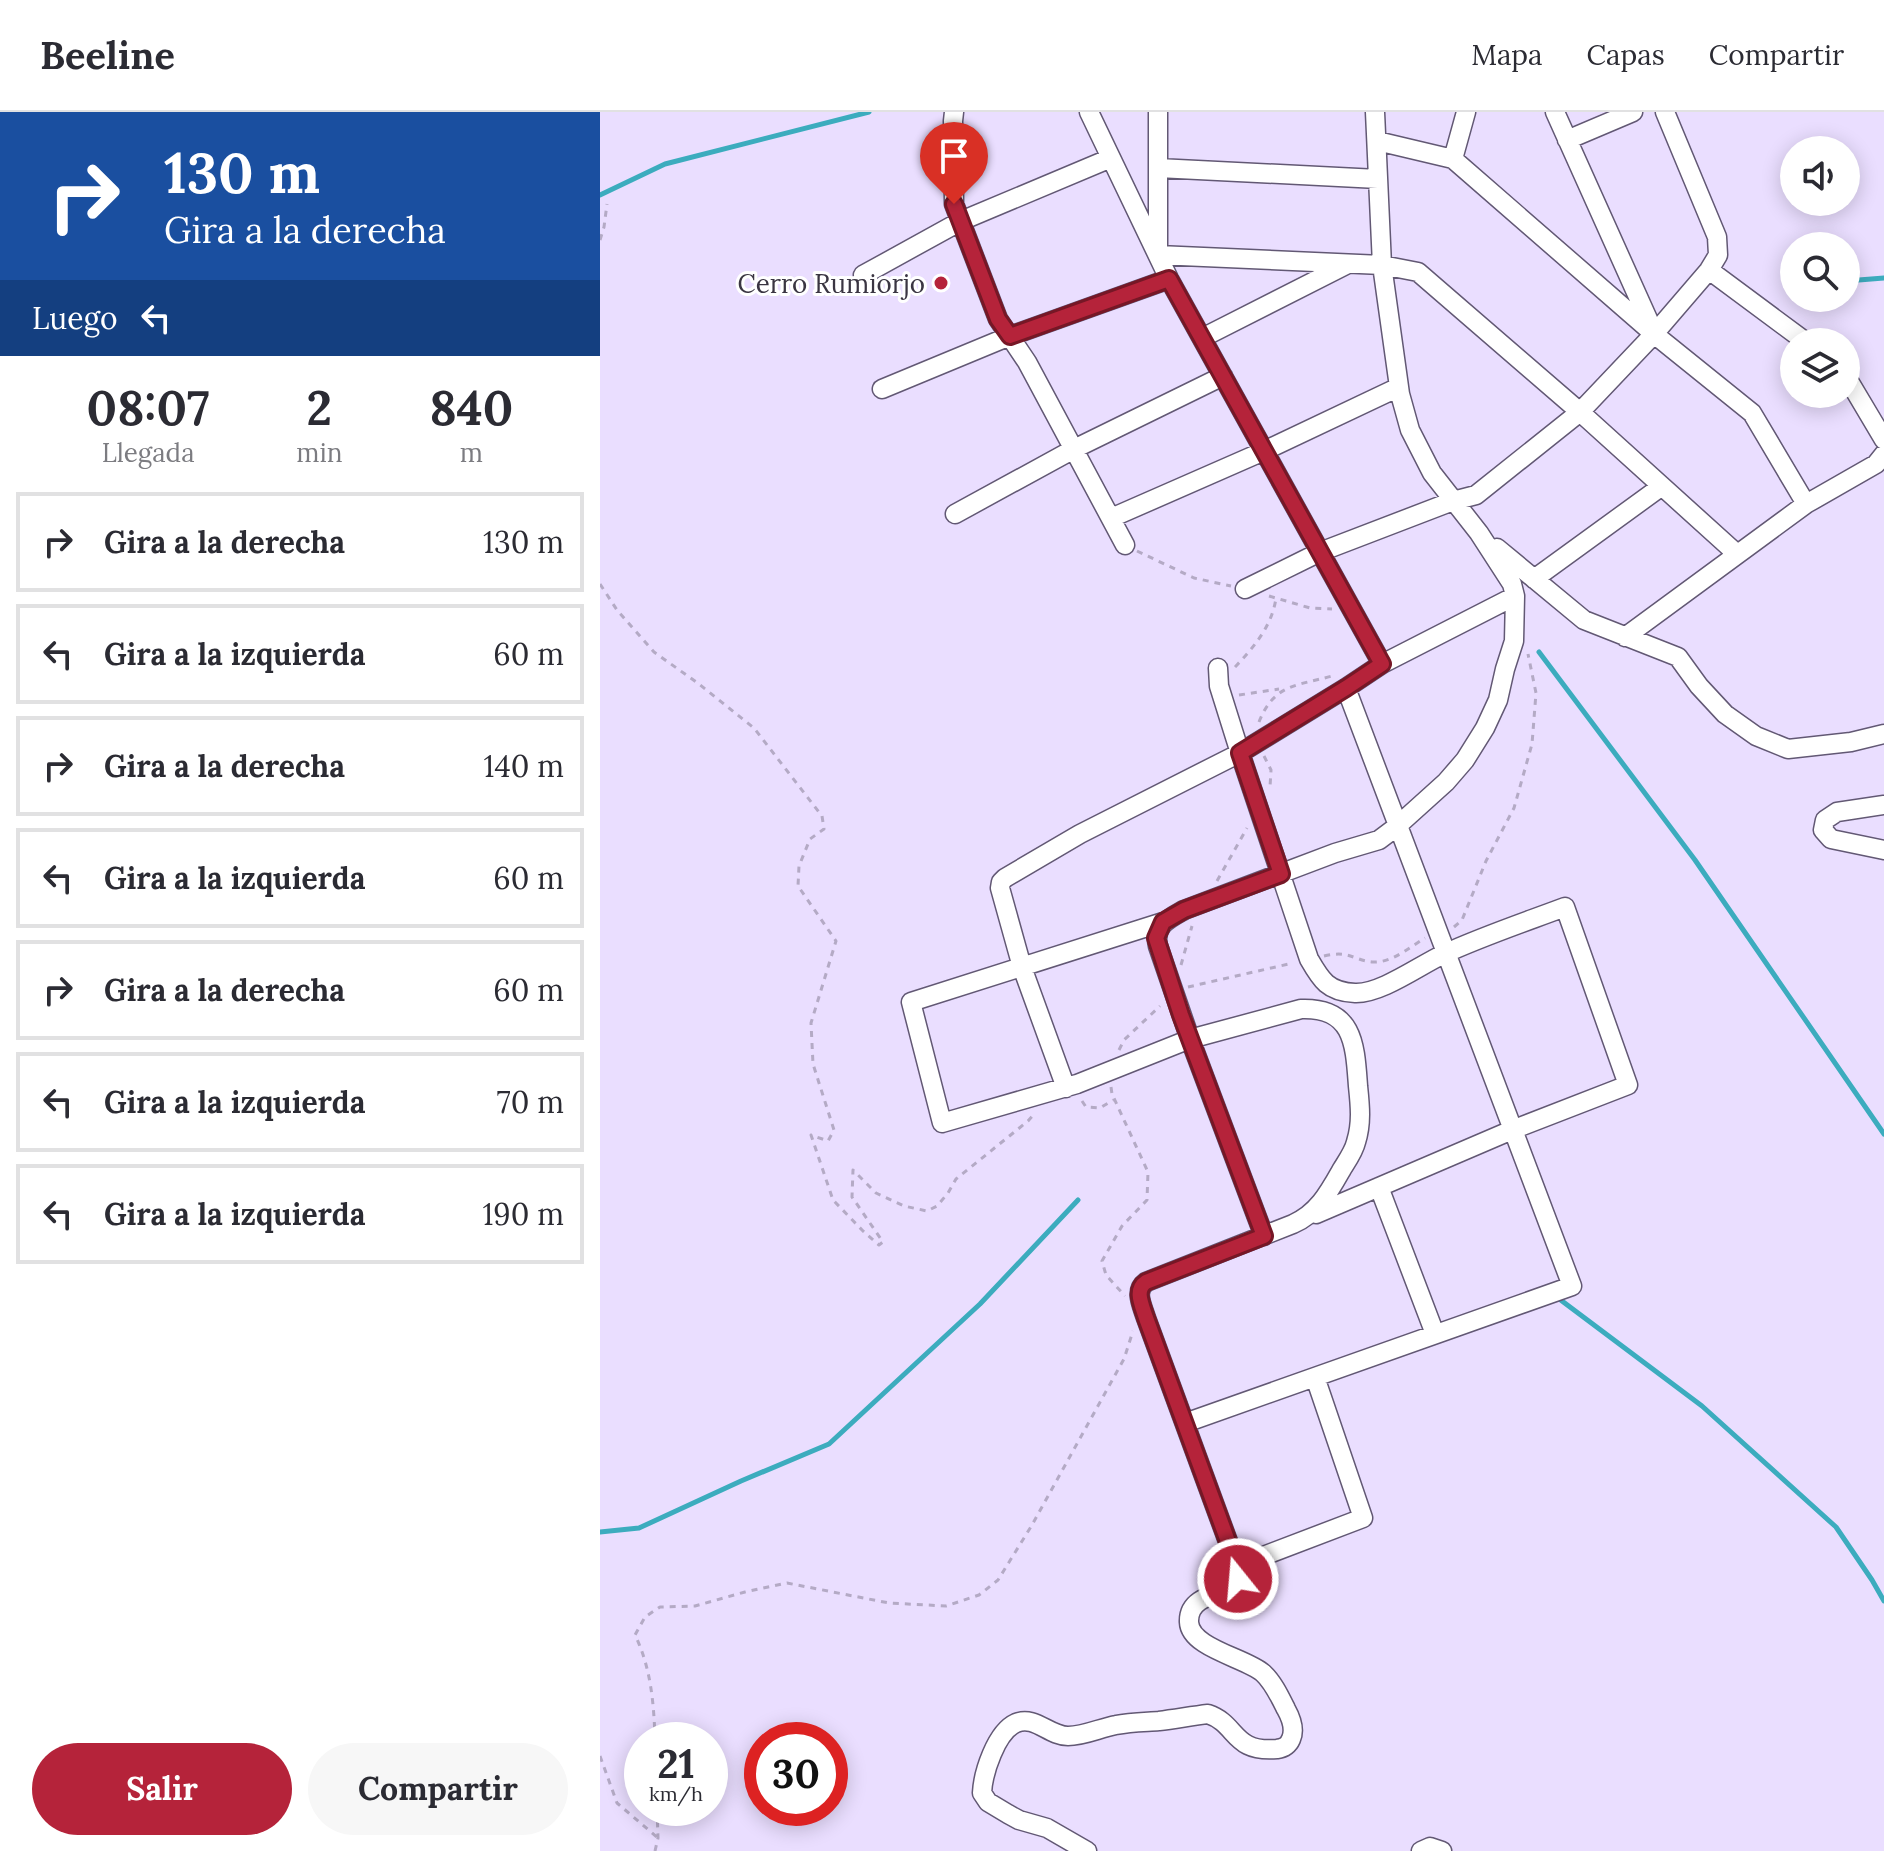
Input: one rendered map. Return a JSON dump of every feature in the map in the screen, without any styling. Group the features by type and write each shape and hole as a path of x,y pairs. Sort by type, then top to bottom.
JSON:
{"street":[{"path":"954,112 954,204 998,319 1027,362 1125,545"},
{"path":"1089,112 1169,279 1382,664"},
{"path":"1158,112 1158,255"},
{"path":"1302,1220 1325,1200 1356,1143 1361,1114 1357,1058 1350,1031 1340,1019 1312,1008 1301,1009 1190,1039 1072,1086 942,1123 911,1002 1163,922 1184,910 1335,853 1379,840 1446,782 1465,760 1485,728 1498,700 1514,641 1515,596 1506,573 1432,473 1410,430 1399,387 1382,265 1375,112"},
{"path":"1453,159 1466,112"},
{"path":"1555,112 1654,334"},
{"path":"1567,140 1633,112"},
{"path":"1245,589 1320,552 1476,495 1580,412 1654,334 1709,270 1718,255 1717,237 1665,112"},
{"path":"1377,141 1453,159 1654,334 1752,413 1806,504"},
{"path":"863,275 961,221 1111,158"},
{"path":"1158,168 1378,179"},
{"path":"1158,255 1382,265 1418,272 1580,412 1737,554"},
{"path":"1202,338 1350,263"},
{"path":"1709,270 1787,328"},
{"path":"882,389 1010,336 1169,279"},
{"path":"955,514 1074,449 1223,376"},
{"path":"1111,518 1399,387"},
{"path":"1860,400 1884,440"},
{"path":"1625,637 1806,504 1876,464 1884,454"},
{"path":"1534,579 1662,486"},
{"path":"1479,533 1584,620 1678,657 1725,714 1756,736 1788,749 1851,742 1884,734"},
{"path":"1072,1086 1022,967 1000,888 1001,882 1080,834 1240,753 1345,680 1515,596"},
{"path":"1185,1423 1572,1286 1345,680"},
{"path":"1087,1851 1047,1828 1019,1820 988,1802 982,1793 988,1762 1011,1725 1031,1721 1060,1736 1069,1736 1117,1724 1208,1714 1217,1717 1246,1745 1261,1749 1283,1748 1290,1743 1293,1735 1289,1714 1262,1672 1201,1642 1191,1632 1190,1613 1196,1602 1234,1588 1238,1579 1237,1566 1142,1305 1141,1286 1512,1130 1628,1085 1565,907 1446,953 1376,990 1355,993 1336,990 1322,981 1309,959 1219,682"},
{"path":"1884,805 1837,812 1825,820 1823,830 1831,839 1884,850"},
{"path":"1163,922 1156,938 1172,991 1264,1236"},
{"path":"1379,1187 1435,1334"},
{"path":"1237,1566 1363,1518 1315,1377"},
{"path":"1421,1851 1430,1847 1442,1851"}],"path":[{"path":"600,240 607,204"},
{"path":"1125,545 1194,578 1310,608 1340,609"},
{"path":"600,584 617,610 654,652 754,728 822,816 824,829 810,839 799,866 798,886 836,941 811,1023 813,1064 834,1130 828,1141 811,1135 833,1200 879,1245 883,1242 852,1197 853,1170 876,1193 904,1206 927,1211 937,1206 956,1179 1028,1121 1045,1101 1044,1093"},
{"path":"1276,598 1274,610 1257,644 1219,682 1235,696 1345,680"},
{"path":"1132,1302 1118,1291 1106,1275 1102,1261 1122,1226 1147,1200 1148,1172 1112,1094 1110,1066 1124,1040 1167,1000 1192,925 1271,786 1271,770 1258,742 1259,721 1266,706 1280,691 1288,688"},
{"path":"1072,1086 1086,1107 1100,1108 1114,1099"},
{"path":"655,1722 654,1699 642,1650 635,1635 645,1617 660,1607 695,1606 787,1583 889,1603 946,1606 979,1595 998,1580 1124,1359 1137,1321"},
{"path":"600,1756 617,1803 658,1838"},
{"path":"655,1851 658,1826"}],"waterway":[{"path":"600,195 665,164 869,112"},
{"path":"1860,280 1884,278"},
{"path":"1539,652 1695,860 1884,1134"},
{"path":"600,1532 639,1528 829,1444 980,1304 1078,1200"},
{"path":"1558,1298 1702,1406 1836,1527 1884,1601"}],"place":[{"name":"Cerro Rumiorjo","path":"941,283"}],"route":[{"path":"954,204 998,319 1010,336 1169,279 1382,664 1240,753 1281,874 1184,910 1163,922 1156,938 1181,1015 1264,1236 1146,1282 1139,1292 1237,1566 1238,1579"}]}
